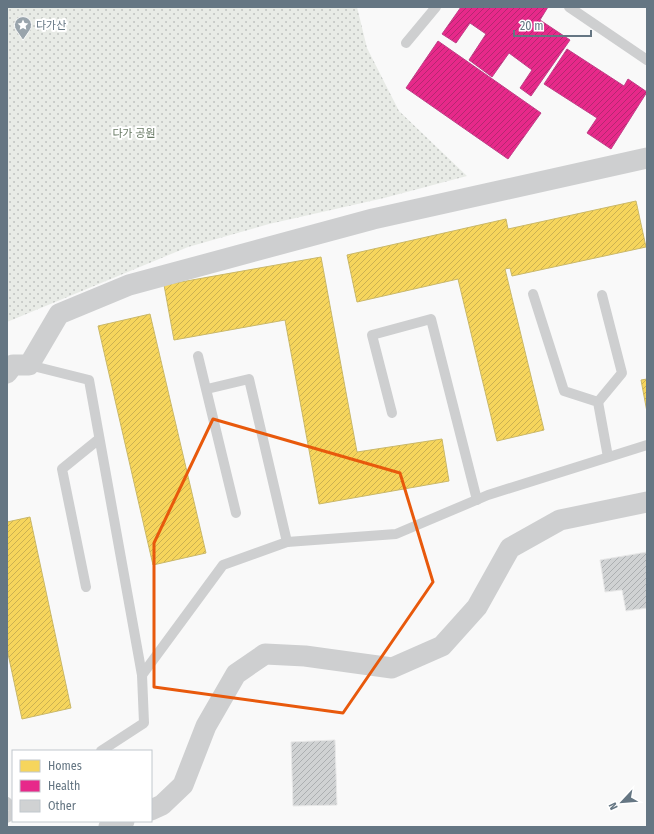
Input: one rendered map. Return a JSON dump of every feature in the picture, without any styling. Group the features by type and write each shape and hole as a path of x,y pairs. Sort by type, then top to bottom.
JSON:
{"street":[{"path":"7,372 13,366 29,365 59,314 129,285 373,219 647,158"},
{"path":"152,810 162,805 183,785 206,726 236,674 265,654 305,656 392,668 442,646 477,606 510,548 560,520 647,502"},
{"path":"109,827 122,822"}],"lane":[{"path":"406,44 436,7"},
{"path":"569,7 647,60"},
{"path":"533,294 564,391 598,402"},
{"path":"602,294 622,373 598,402 608,457"},
{"path":"392,413 372,335 431,319 477,500"},
{"path":"198,356 236,513"},
{"path":"29,365 89,380 142,675 144,723 103,750"},
{"path":"207,389 249,379 287,542"},
{"path":"86,587 62,469 99,439"},
{"path":"142,675 223,566 287,542 396,534 477,500 647,445"}],"highlighted area":[{"path":"213,419 400,473 433,582 343,713 154,687 154,543"}],"green space":[{"name":"다가 공원","path":"7,7 357,7 367,48 399,111 467,176 384,198 269,224 188,247 7,322"}],"building: Homes":[{"path":"636,201 646,247 512,276 510,268 505,269 544,430 497,441 458,279 357,302 347,255 506,219 508,229"},
{"path":"321,257 357,452 442,439 449,481 319,504 285,320 174,340 164,285"},
{"path":"150,314 206,553 153,565 98,326"},
{"path":"647,379 647,412 641,380"},
{"path":"30,517 71,708 22,719 7,649 7,522"}],"building: Health":[{"path":"461,7 548,7 540,20 570,40 531,96 520,88 532,70 509,53 492,77 469,60 486,34 470,23 456,43 442,34"},
{"path":"438,41 541,113 508,159 406,88"},
{"path":"567,49 624,86 628,79 647,92 611,149 587,133 597,118 544,84"}],"building: Other":[{"path":"647,552 647,608 626,611 622,590 605,592 600,560"},
{"path":"335,740 337,805 293,806 291,742"}],"place":[{"name":"다가산","path":"23,40"}]}
